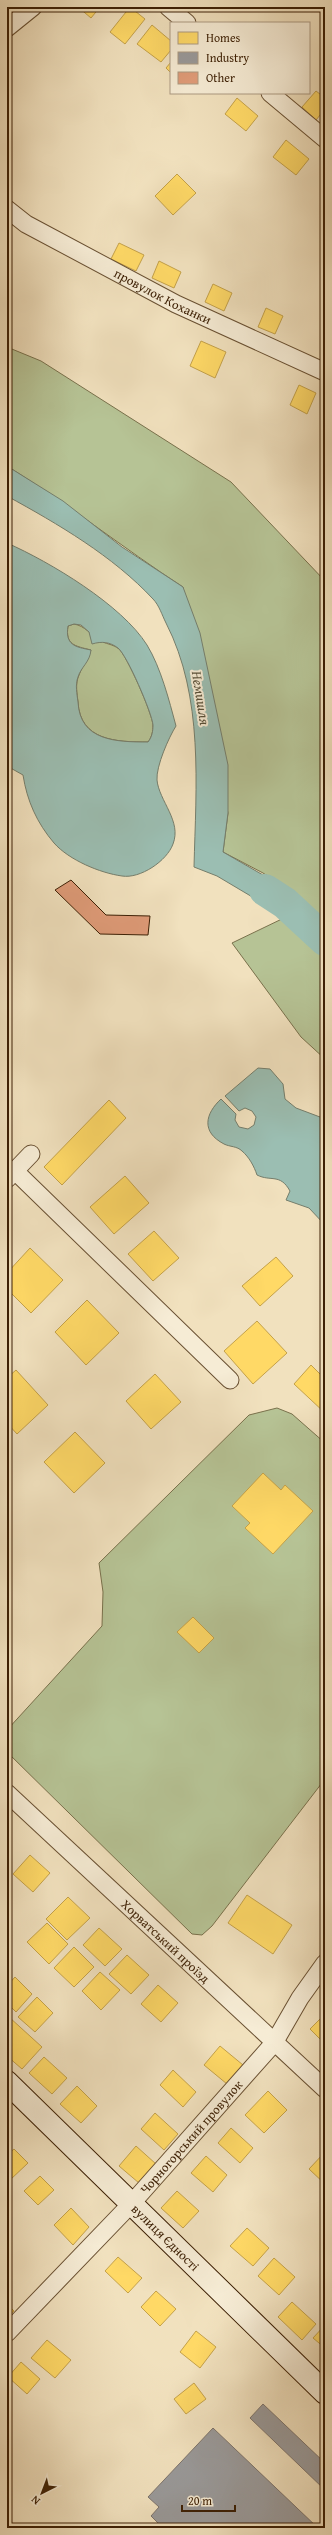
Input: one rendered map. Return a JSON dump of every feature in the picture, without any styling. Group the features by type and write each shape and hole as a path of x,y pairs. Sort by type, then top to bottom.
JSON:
{"main road":[{"name":"вулиця Єдності","path":"7,2082 325,2393"}],"street":[{"path":"7,28 33,7"},
{"path":"168,7 186,22"},
{"path":"271,94 325,139"},
{"name":"провулок Коханки","path":"7,209 26,224 176,304 325,372"},
{"path":"31,1154 11,1175 230,1380"},
{"name":"Хорватський проїзд","path":"7,1793 325,2090"},
{"name":"Чорногорський провулок","path":"7,2333 132,2203 274,2043 300,1998 325,1963"}],"green space":[{"path":"7,347 41,361 231,482 325,581 325,1059 301,1037 232,943 286,917 308,916 296,894 263,873 223,852 228,813 183,587 52,495 7,466"},
{"path":"74,624 84,628 101,641 117,647 123,654 139,685 152,719 152,732 148,742 113,740 102,737 85,725 80,715 77,685 80,672 91,650 76,646 70,641 67,632 68,626"},
{"path":"277,1408 292,1414 325,1443 325,1779 212,1926 202,1935 192,1934 7,1752 7,1730 102,1626 103,1592 99,1563 249,1415"}],"water":[{"path":"7,466 63,501 122,547 183,587 200,633 228,765 228,813 223,852 296,894 308,916 286,917 217,876 194,867 196,774 192,711 187,681 178,651 160,610 155,601 137,583 103,555 46,518 7,496"},
{"path":"7,543 44,561 84,586 103,600 136,630 152,654 164,684 176,726 167,744 157,774 159,788 175,827 173,844 165,857 152,868 137,875 122,876 104,872 85,865 68,855 54,843 38,820 30,803 23,775 7,766","holes":["74,624 81,625 89,632 92,644 103,642 112,644 118,648 127,661 152,719 152,732 148,742 112,740 102,737 85,725 80,715 77,680 79,673 89,658 91,650 80,648 72,644 67,632 68,626"]},
{"path":"258,1068 270,1069 283,1084 285,1099 296,1108 320,1117 325,1122 325,1225 309,1208 286,1200 290,1191 283,1182 257,1175 245,1153 238,1148 224,1144 212,1134 209,1128 208,1123 211,1111 221,1099 236,1114 235,1120 239,1127 248,1129 254,1125 256,1117 252,1111 245,1108 239,1111 225,1096"}],"building: Homes":[{"path":"78,7 100,7 91,18"},
{"path":"130,7 145,19 125,44 110,32"},
{"path":"152,25 170,40 170,51 161,62 137,44"},
{"path":"170,63 170,72 166,68"},
{"path":"316,91 325,98 325,109 316,120 302,107"},
{"path":"237,98 258,116 246,131 225,114"},
{"path":"286,140 309,159 296,175 273,157"},
{"path":"177,174 196,193 173,215 155,196"},
{"path":"119,243 144,255 136,271 111,259"},
{"path":"159,261 181,272 174,288 152,278"},
{"path":"213,284 232,293 224,311 205,302"},
{"path":"266,308 283,316 275,334 258,327"},
{"path":"201,341 226,352 215,378 190,366"},
{"path":"299,385 316,393 307,414 290,405"},
{"path":"109,1100 126,1118 62,1185 44,1167"},
{"path":"125,1176 149,1203 114,1234 90,1207"},
{"path":"154,1231 179,1258 153,1281 128,1254"},
{"path":"30,1248 63,1280 31,1313 7,1289 7,1273"},
{"path":"276,1257 293,1276 260,1306 242,1286"},
{"path":"87,1300 119,1333 86,1365 55,1332"},
{"path":"257,1321 287,1353 253,1384 224,1351"},
{"path":"311,1365 325,1379 325,1413 294,1384"},
{"path":"16,1370 48,1405 17,1434 7,1423 7,1378"},
{"path":"155,1374 181,1402 151,1429 126,1401"},
{"path":"75,1432 105,1463 74,1493 44,1462"},
{"path":"263,1473 281,1490 285,1485 313,1511 273,1554 245,1528 250,1523 232,1506"},
{"path":"193,1617 214,1638 199,1653 177,1632"},
{"path":"30,1855 50,1873 33,1892 13,1874"},
{"path":"247,1895 292,1925 273,1954 228,1923"},
{"path":"68,1897 90,1918 67,1940 46,1919"},
{"path":"47,1923 68,1944 49,1964 27,1942"},
{"path":"99,1928 122,1949 105,1966 83,1945"},
{"path":"74,1947 94,1967 74,1987 54,1968"},
{"path":"127,1955 149,1975 131,1994 109,1974"},
{"path":"100,1972 120,1990 101,2010 82,1991"},
{"path":"15,1977 32,1994 16,2012 7,2003 7,1986"},
{"path":"158,1985 178,2003 161,2022 141,2004"},
{"path":"37,1997 53,2013 35,2032 18,2017"},
{"path":"325,2014 325,2044 310,2029"},
{"path":"9,2017 42,2047 22,2069 7,2056"},
{"path":"220,2046 243,2065 227,2084 204,2065"},
{"path":"44,2057 67,2078 52,2094 29,2073"},
{"path":"173,2070 196,2092 183,2107 160,2085"},
{"path":"77,2086 97,2106 81,2123 60,2104"},
{"path":"268,2091 287,2110 264,2133 245,2115"},
{"path":"155,2113 178,2134 164,2150 141,2129"},
{"path":"231,2128 253,2148 240,2163 218,2143"},
{"path":"136,2146 156,2164 139,2183 119,2166"},
{"path":"14,2149 28,2163 10,2180 7,2177 7,2155"},
{"path":"325,2152 325,2184 309,2169"},
{"path":"206,2156 227,2175 213,2192 191,2173"},
{"path":"40,2176 54,2190 38,2205 24,2191"},
{"path":"177,2191 199,2211 183,2228 161,2208"},
{"path":"71,2208 89,2227 73,2245 54,2225"},
{"path":"247,2228 269,2248 253,2266 230,2246"},
{"path":"118,2257 142,2278 128,2293 105,2271"},
{"path":"274,2258 295,2277 279,2295 258,2276"},
{"path":"156,2291 176,2309 160,2326 141,2307"},
{"path":"292,2302 316,2324 302,2340 278,2317"},
{"path":"7,2304 14,2311 7,2317"},
{"path":"325,2325 325,2348 313,2338"},
{"path":"196,2331 216,2347 200,2368 180,2352"},
{"path":"47,2340 71,2360 55,2378 31,2358"},
{"path":"21,2362 40,2379 27,2394 8,2377"},
{"path":"194,2383 206,2399 186,2414 174,2399"}],"building: Industry":[{"path":"263,2404 325,2463 325,2490 250,2418"},
{"path":"213,2428 318,2528 163,2528 151,2516 159,2507 148,2497"}],"building: Other":[{"path":"71,880 106,915 150,916 148,935 100,934 55,890"}],"waterway":[{"name":"Немишля","path":"265,890 285,903 325,940"}]}
